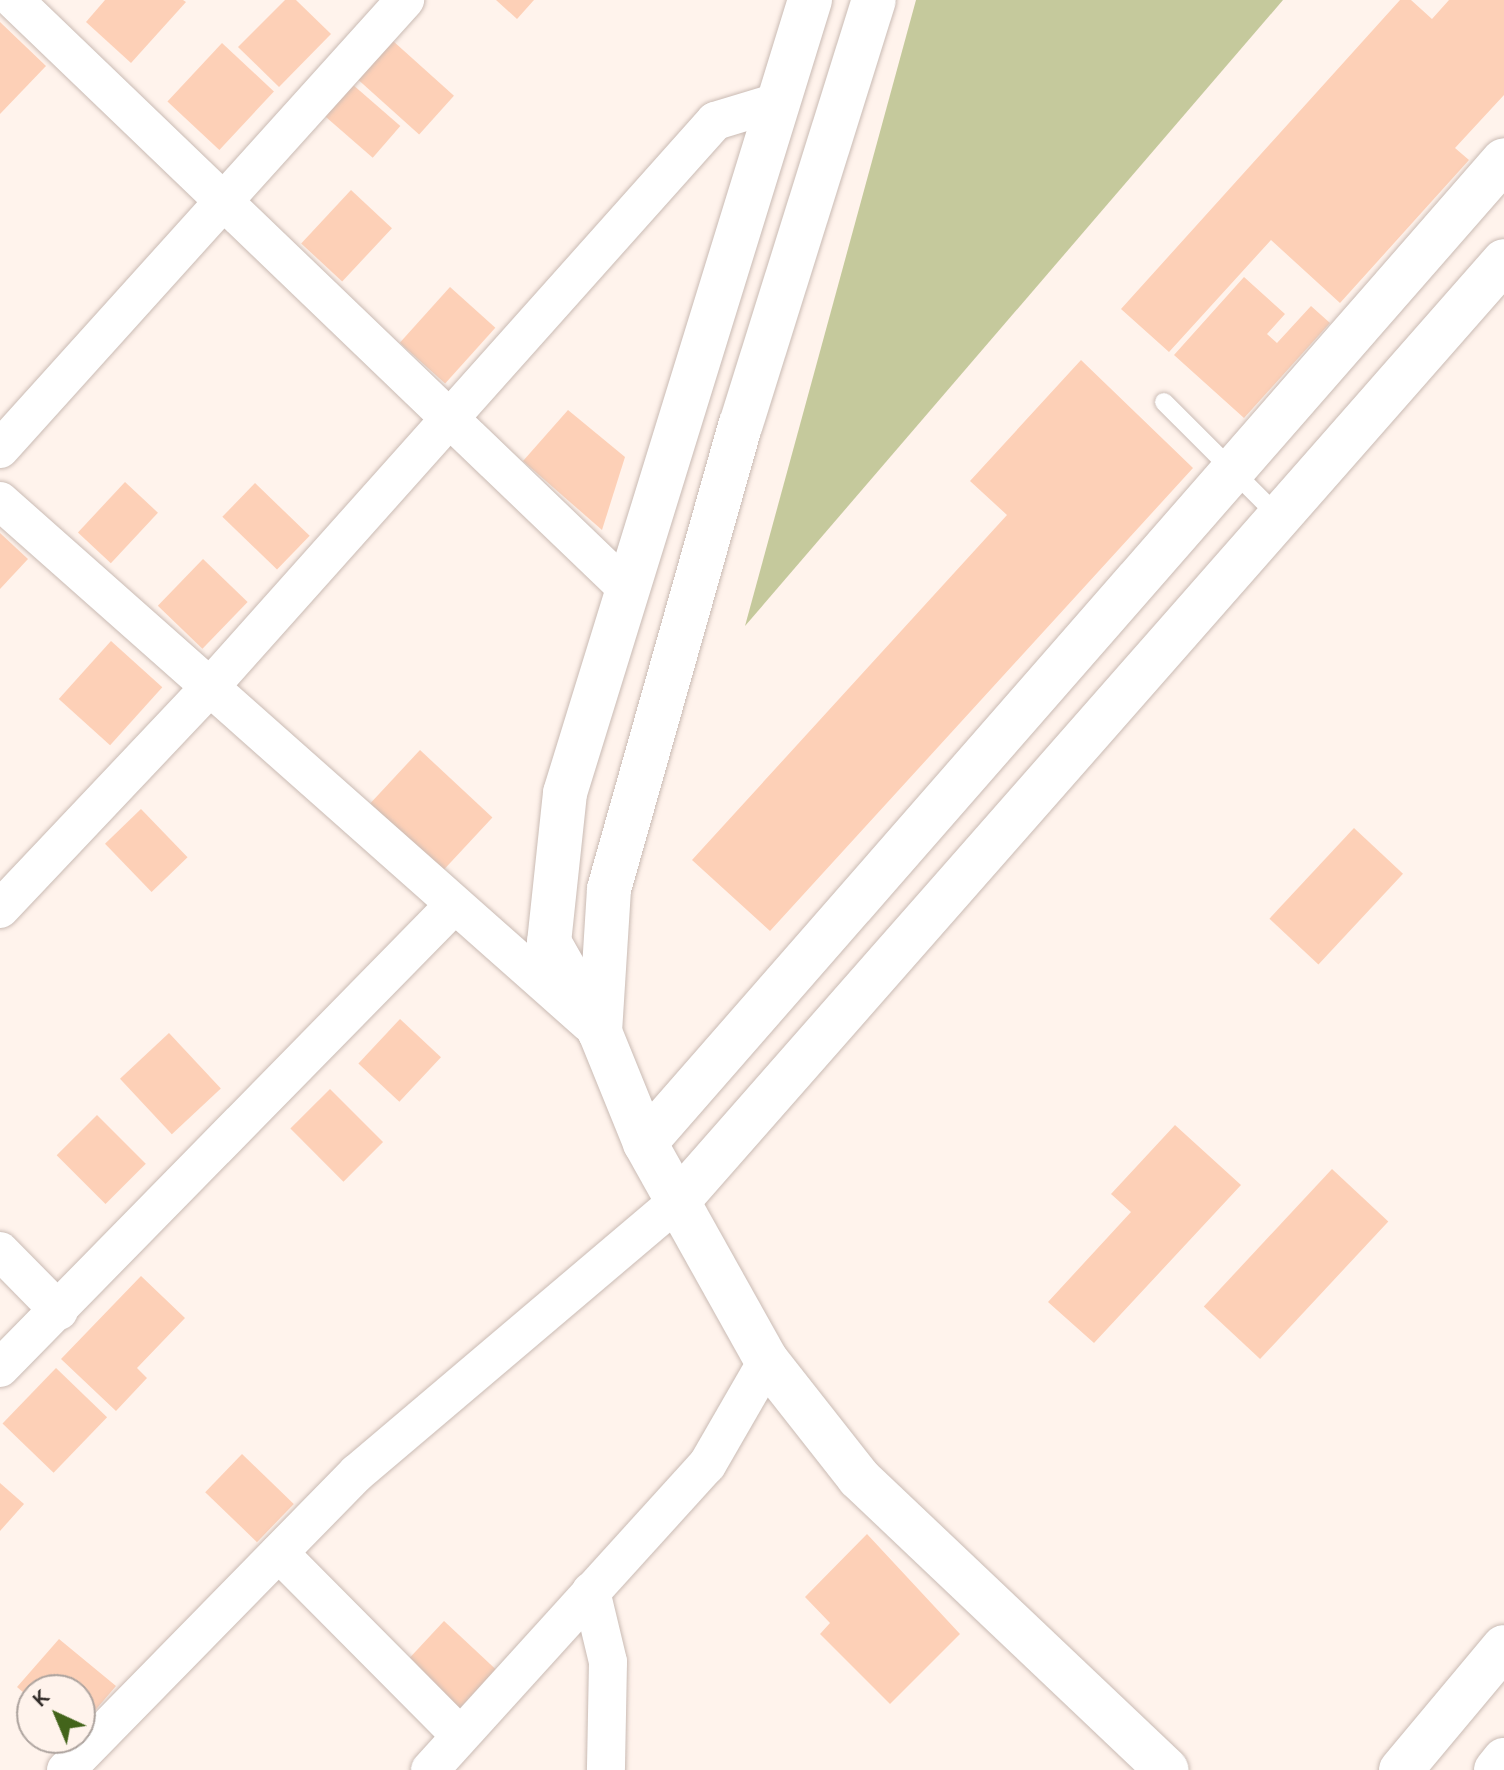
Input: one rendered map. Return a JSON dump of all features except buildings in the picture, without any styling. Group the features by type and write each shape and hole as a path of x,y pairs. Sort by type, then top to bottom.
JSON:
{"main road":[{"path":"810,0 565,793 549,942 600,1032 645,1143 767,1361 859,1478 1167,1770"},
{"path":"600,1032 609,889 741,424 874,0"},
{"path":"645,1143 1504,160"},
{"path":"678,1201 1504,261"},
{"path":"1401,1770 1504,1647"},
{"path":"1496,1770 1504,1760"}],"street":[{"path":"14,0 626,588"},
{"path":"0,449 405,0"},
{"path":"0,909 209,688 715,121 781,101"},
{"path":"0,501 600,1032"},
{"path":"0,1368 454,905"},
{"path":"66,1770 357,1473 678,1201"},
{"path":"0,1251 59,1311"},
{"path":"430,1770 707,1465 767,1361"},
{"path":"279,1553 460,1735"},
{"path":"591,1591 608,1662 606,1770"}],"lane":[{"path":"1164,402 1278,516"}],"green space":[{"path":"916,0 1283,0 745,626"}]}
